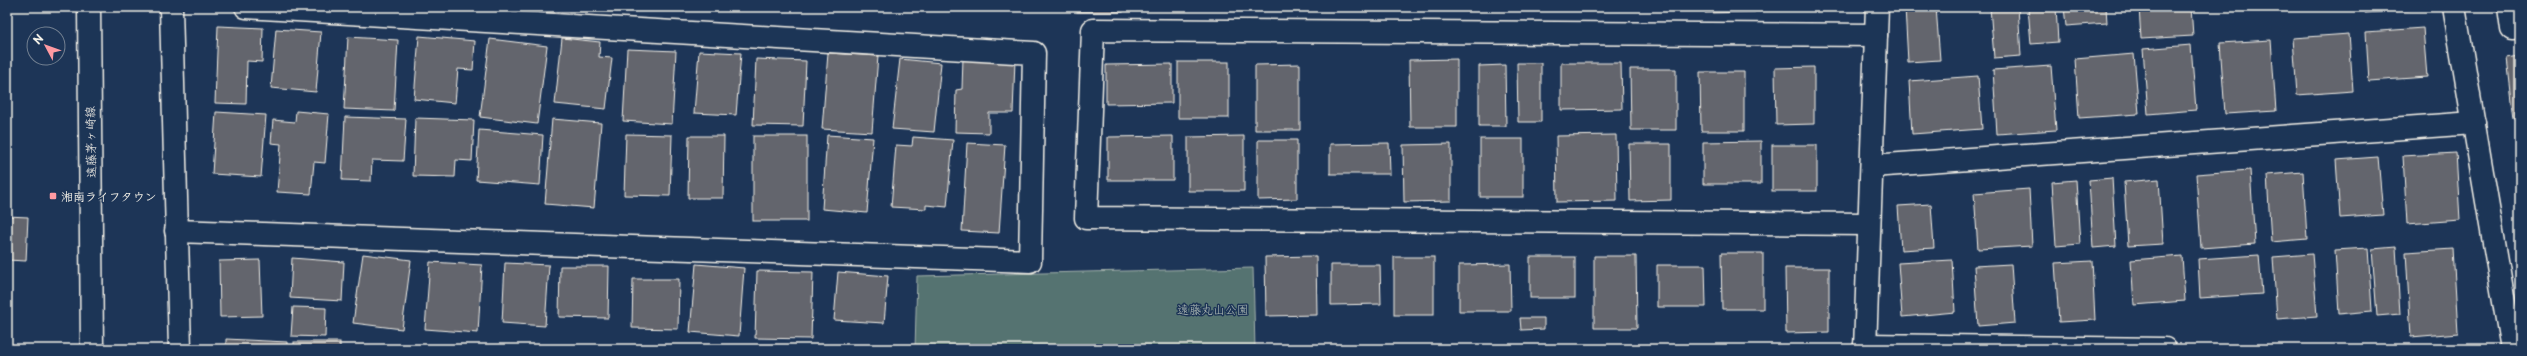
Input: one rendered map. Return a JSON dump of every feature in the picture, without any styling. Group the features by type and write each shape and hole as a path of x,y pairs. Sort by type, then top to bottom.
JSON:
{"street":[{"name":"遠藤茅ヶ崎線","path":"89,7 92,349"},
{"path":"171,7 180,349"},
{"path":"176,231 1030,261 1034,52 246,7"},
{"path":"1877,7 1865,347 2165,349"},
{"path":"2454,7 2512,349"},
{"path":"2508,7 2512,29 2520,28"},
{"path":"1869,224 1086,218 1093,30 1876,35"},
{"path":"1872,166 2474,123"}],"green space":[{"name":"遠藤丸山公園","path":"1253,268 1255,349 915,349 917,276"}],"building":[{"path":"1077,7 1123,7 1123,12 1077,12"},
{"path":"1228,7 1266,7 1266,9 1228,9"},
{"path":"1705,7 1755,7 1755,12 1705,13"},
{"path":"1905,7 1936,7 1940,60 1908,62"},
{"path":"1990,7 2018,7 2021,56 1994,58"},
{"path":"2028,7 2056,7 2058,42 2031,44"},
{"path":"2064,7 2106,7 2107,23 2066,26"},
{"path":"2139,7 2191,7 2193,36 2141,39"},
{"path":"2365,7 2410,7 2410,10 2365,13"},
{"path":"218,26 263,28 262,62 247,61 246,104 215,103"},
{"path":"2423,28 2427,77 2369,81 2366,32"},
{"path":"276,29 321,32 316,92 271,88"},
{"path":"2349,34 2353,91 2297,95 2293,38"},
{"path":"419,36 475,41 473,70 458,69 455,103 414,99"},
{"path":"348,37 398,40 394,111 344,109"},
{"path":"562,38 600,42 599,57 612,58 606,109 555,104"},
{"path":"490,39 547,46 537,124 480,117"},
{"path":"2271,40 2276,111 2225,114 2220,43"},
{"path":"2191,45 2196,110 2148,114 2143,49"},
{"path":"627,49 676,51 672,124 623,121"},
{"path":"699,51 741,53 736,115 694,113"},
{"path":"828,53 878,56 872,132 822,129"},
{"path":"2134,54 2139,114 2079,118 2075,59"},
{"path":"2520,56 2520,117 2514,118 2507,58"},
{"path":"963,58 1015,60 1013,113 989,113 989,133 955,132 956,90 962,89"},
{"path":"756,59 806,61 803,126 753,125"},
{"path":"900,59 941,63 934,132 892,129"},
{"path":"1457,59 1457,127 1410,127 1409,60"},
{"path":"1178,62 1229,62 1229,118 1178,118"},
{"path":"1517,63 1541,63 1541,122 1518,122"},
{"path":"1561,63 1621,63 1622,109 1561,110"},
{"path":"1172,64 1172,103 1106,104 1106,65"},
{"path":"1300,64 1300,130 1255,130 1255,65"},
{"path":"1505,65 1506,126 1479,126 1479,66"},
{"path":"2051,66 2056,130 1997,134 1993,70"},
{"path":"1814,67 1814,124 1776,125 1775,68"},
{"path":"1630,69 1676,69 1676,130 1631,130"},
{"path":"1700,72 1744,72 1744,131 1701,131"},
{"path":"1978,76 1982,129 1912,134 1909,81"},
{"path":"296,111 329,114 325,163 314,162 311,194 277,192 281,144 271,143 273,120 295,122"},
{"path":"216,112 266,115 261,177 212,174"},
{"path":"345,117 406,119 403,161 372,160 371,181 342,180"},
{"path":"415,118 474,120 472,161 456,160 455,177 413,176"},
{"path":"552,119 601,123 594,208 545,204"},
{"path":"479,130 543,135 540,185 476,180"},
{"path":"626,134 672,135 670,196 624,195"},
{"path":"827,135 873,138 867,213 822,209"},
{"path":"1616,135 1617,201 1557,202 1556,136"},
{"path":"689,136 724,136 723,198 688,198"},
{"path":"753,136 807,136 807,221 753,221"},
{"path":"1173,136 1173,180 1108,180 1108,137"},
{"path":"1244,136 1244,191 1188,191 1188,137"},
{"path":"913,137 953,140 947,207 926,205 926,209 891,207 896,145 912,146"},
{"path":"1480,139 1523,139 1523,197 1480,197"},
{"path":"1258,140 1297,140 1297,199 1258,200"},
{"path":"1761,141 1761,184 1703,184 1703,142"},
{"path":"967,143 1005,145 999,233 962,231"},
{"path":"1389,143 1390,174 1330,174 1330,144"},
{"path":"1451,144 1451,201 1404,202 1403,145"},
{"path":"1629,144 1671,144 1671,200 1630,201"},
{"path":"1772,145 1817,145 1817,191 1772,191"},
{"path":"2456,153 2460,220 2407,224 2403,156"},
{"path":"2378,157 2383,215 2340,218 2336,160"},
{"path":"2250,170 2255,244 2201,248 2196,174"},
{"path":"2303,172 2307,239 2271,242 2267,175"},
{"path":"2112,178 2116,246 2093,248 2089,180"},
{"path":"2159,179 2163,244 2128,246 2124,182"},
{"path":"2076,180 2080,244 2056,246 2052,182"},
{"path":"2029,189 2032,246 1978,249 1974,193"},
{"path":"1931,204 1934,248 1901,250 1898,206"},
{"path":"7,216 28,217 26,261 7,260"},
{"path":"2396,247 2400,314 2377,316 2372,249"},
{"path":"2368,248 2372,311 2339,314 2335,250"},
{"path":"2453,249 2458,333 2411,337 2406,252"},
{"path":"1721,253 1763,253 1763,309 1722,309"},
{"path":"363,254 411,260 402,329 353,323"},
{"path":"2312,254 2317,316 2277,319 2273,257"},
{"path":"2259,255 2262,294 2200,298 2198,259"},
{"path":"1316,256 1317,315 1266,316 1265,257"},
{"path":"1594,256 1636,256 1637,328 1594,328"},
{"path":"2182,256 2185,301 2134,305 2131,260"},
{"path":"1394,257 1434,257 1434,315 1394,315"},
{"path":"1530,257 1575,257 1575,298 1530,298"},
{"path":"292,258 344,262 342,301 290,298"},
{"path":"260,260 262,316 220,317 219,261"},
{"path":"1952,260 1955,312 1902,317 1898,263"},
{"path":"2092,261 2095,320 2059,322 2055,263"},
{"path":"430,262 482,265 478,333 425,329"},
{"path":"505,263 549,265 545,326 502,323"},
{"path":"696,264 744,268 739,336 690,332"},
{"path":"1510,264 1511,311 1459,311 1459,265"},
{"path":"2011,264 2015,323 1978,326 1974,266"},
{"path":"1331,265 1380,265 1381,304 1331,305"},
{"path":"1657,265 1705,265 1706,307 1657,307"},
{"path":"560,266 609,266 608,318 559,317"},
{"path":"1785,268 1829,268 1829,332 1786,333"},
{"path":"757,271 813,272 811,339 755,338"},
{"path":"838,272 888,276 884,323 834,320"},
{"path":"633,279 679,279 678,329 632,328"},
{"path":"293,307 326,308 325,337 291,336"},
{"path":"1520,318 1544,318 1544,329 1521,330"},
{"path":"226,339 287,342 287,349 226,349"},
{"path":"294,342 340,342 340,349 294,349"},
{"path":"357,346 420,347 420,349 357,349"},
{"path":"512,347 555,349 512,349"}],"place":[{"name":"湘南ライフタウン","path":"53,196"}]}
